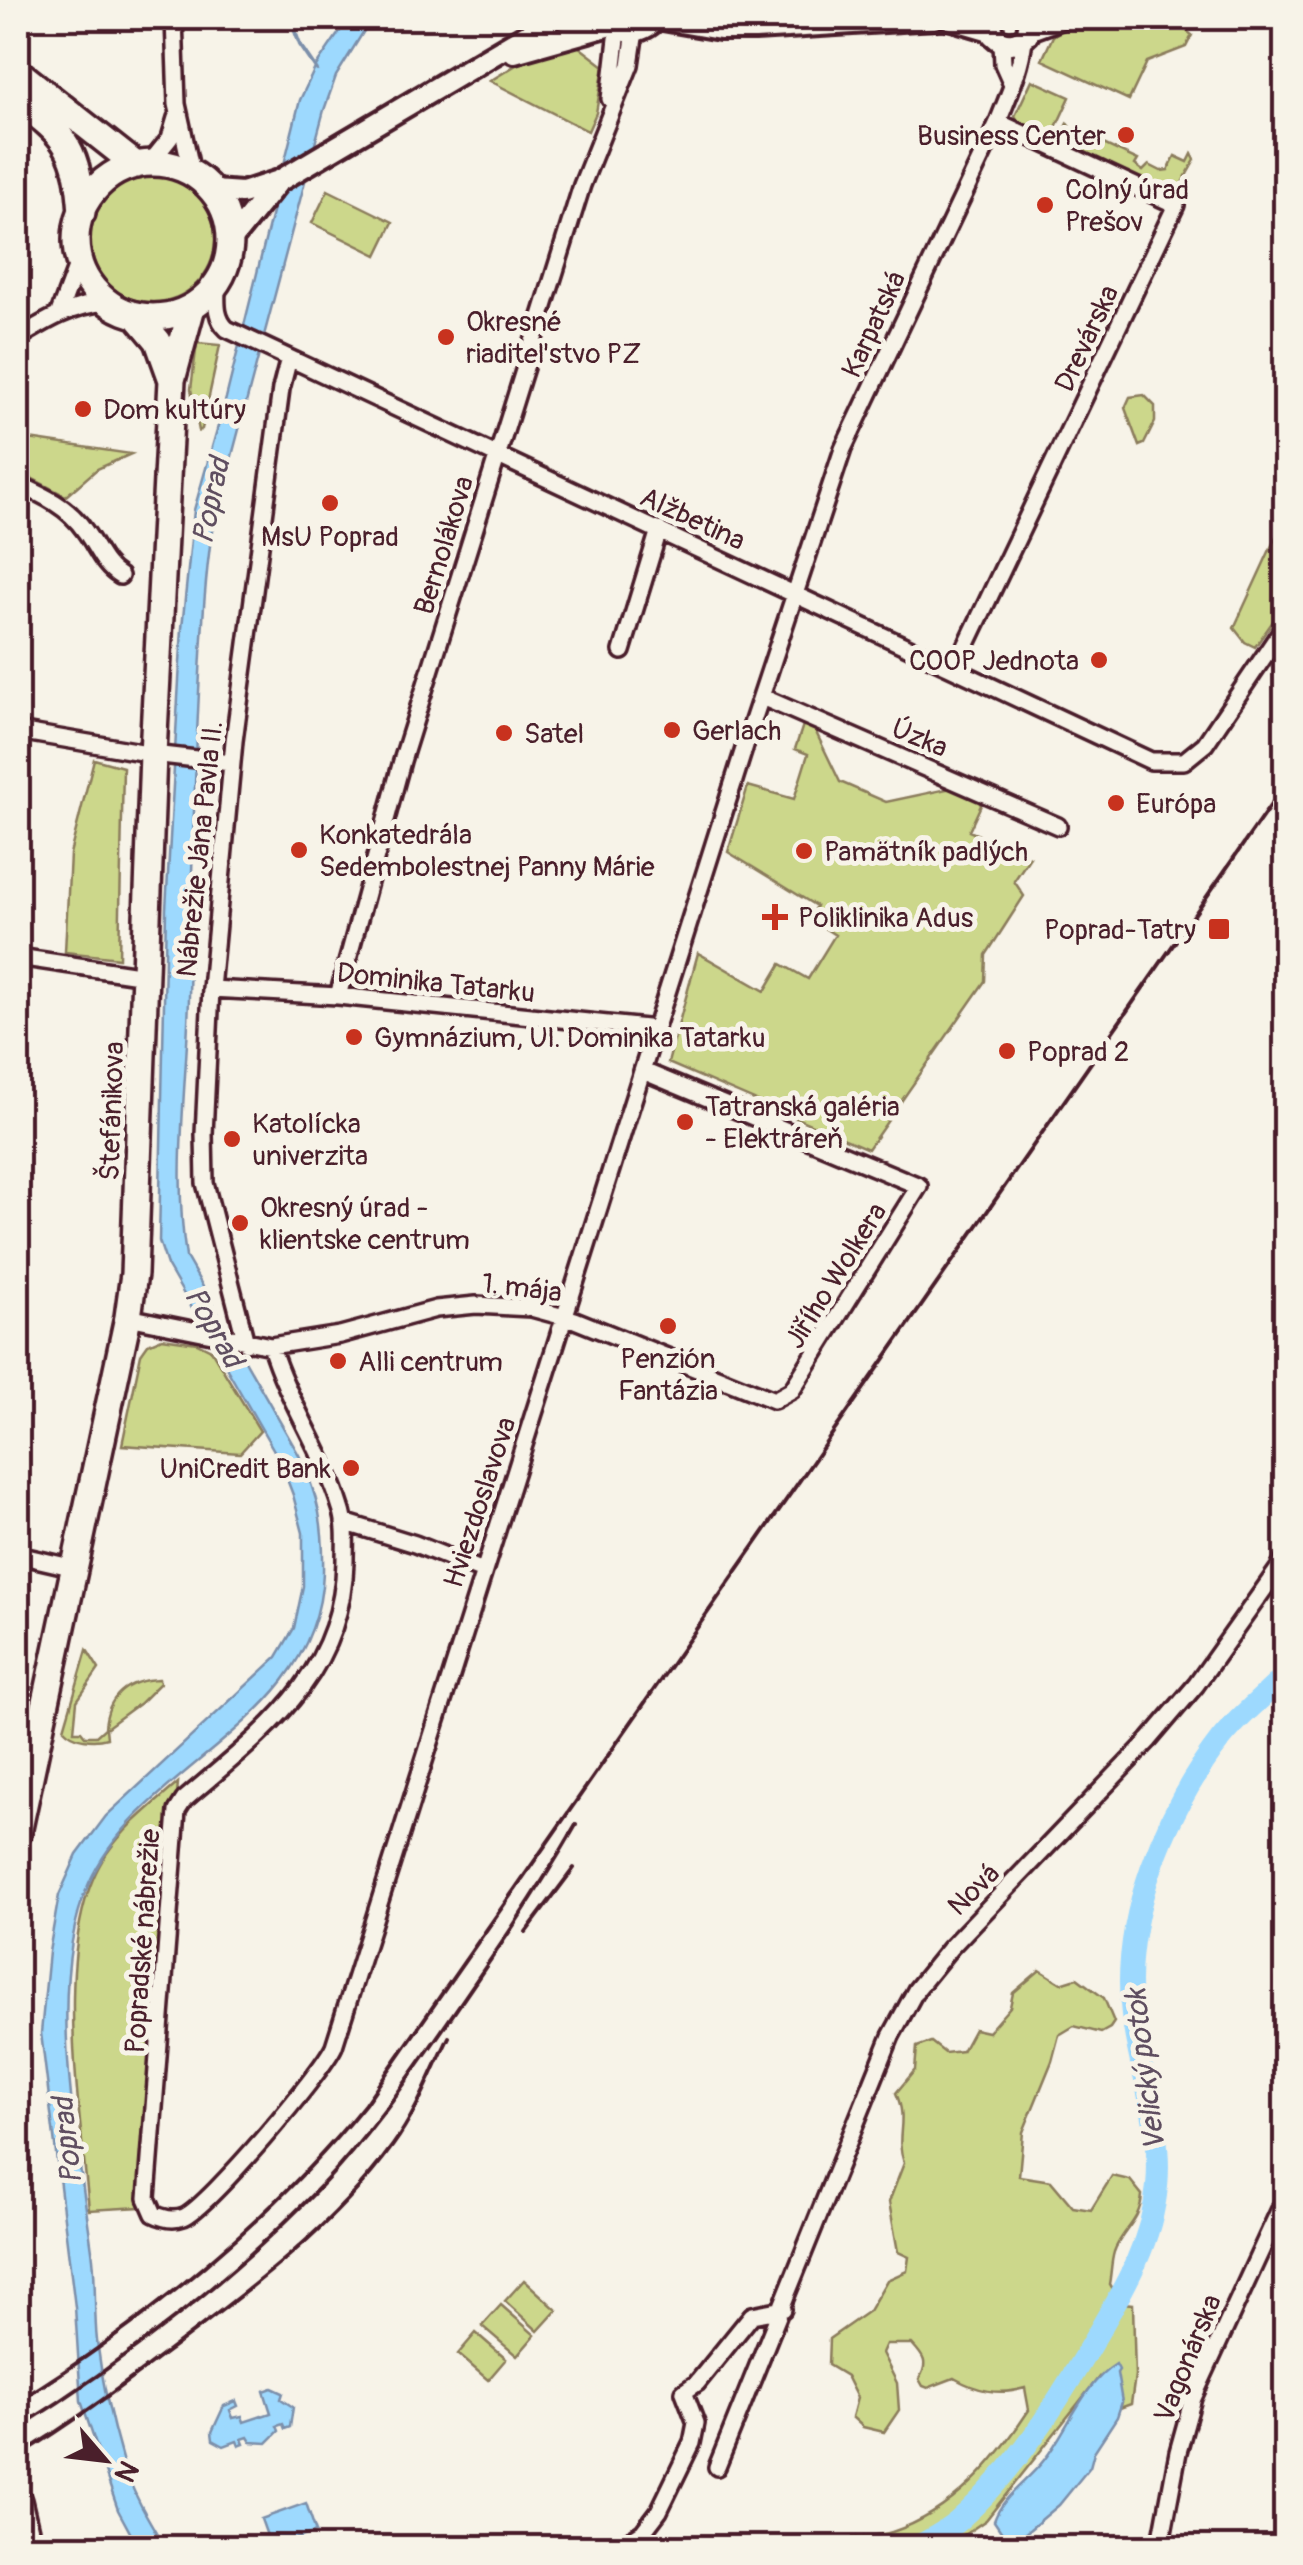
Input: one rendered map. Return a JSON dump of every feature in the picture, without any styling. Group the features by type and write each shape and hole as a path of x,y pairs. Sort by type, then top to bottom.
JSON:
{"main road":[{"path":"18,72 143,164"},
{"path":"18,101 65,141 76,163 82,213"},
{"path":"143,164 165,164 192,173 213,191 226,214 231,240 227,263 217,284 192,307 164,317 136,315 107,302 92,287 79,260 76,236 82,213 100,185 120,171 143,164"},
{"name":"Štefánikova","path":"18,1829 128,1318 137,1239 145,976 160,755 172,380 192,307"},
{"name":"Štefánikova","path":"136,315 158,341 172,380"},
{"path":"18,2500 29,2548"}],"street":[{"path":"174,18 178,104 192,173"},
{"path":"213,191 242,193 279,181 555,18"},
{"path":"488,60 657,18 738,29 934,18"},
{"path":"774,18 849,24"},
{"path":"949,18 994,30 1014,44 1028,28 1060,18"},
{"name":"Bernolákova","path":"338,996 394,787 571,222 609,113 616,26"},
{"name":"Karpatská","path":"797,594 854,421 998,122 1011,82 1021,66 1028,28"},
{"path":"994,30 1011,82"},
{"path":"143,164 170,138 178,104"},
{"name":"Drevárska","path":"956,669 1176,204 998,122"},
{"path":"231,240 279,181"},
{"path":"59,312 79,260"},
{"name":"Alžbetina","path":"217,284 216,308 220,323 227,329 1151,761 1184,761 1206,744 1286,624"},
{"path":"18,338 59,312 107,302"},
{"name":"Nábrežie Jána Pavla II.","path":"240,1342 205,1183 210,989 232,763 281,389 289,358"},
{"path":"18,484 60,505 83,527 108,568 120,576"},
{"path":"622,651 660,530"},
{"name":"Hviezdoslavova","path":"147,2198 158,2217 180,2218 193,2212 325,2064 337,2036 797,594"},
{"name":"Úzka","path":"762,697 1058,826"},
{"path":"18,731 232,763"},
{"path":"18,957 145,976"},
{"name":"Dominika Tatarku","path":"210,989 338,996 656,1028"},
{"name":"Jiřího Wolkera","path":"644,1071 918,1186 792,1390"},
{"name":"1. mája","path":"128,1318 271,1346 340,1335 418,1312 460,1306 531,1308 565,1316 774,1400 792,1390"},
{"name":"Popradské nábrežie","path":"147,2198 178,1811 184,1800 283,1713 316,1669 340,1605 345,1568 344,1522 339,1502 271,1346"},
{"path":"344,1522 484,1571"},
{"path":"18,1556 75,1568"},
{"name":"Nová","path":"717,2467 890,2036 916,1990 950,1948 1196,1686 1286,1558"},
{"path":"1286,1978 1286,2046"},
{"name":"Vagonárska","path":"1160,2548 1178,2452 1193,2398 1286,2196"},
{"path":"618,2548 643,2532 659,2510 692,2443 696,2423 684,2392 697,2383 752,2315 783,2309"}],"green space":[{"path":"1174,21 1192,35 1186,47 1147,62 1129,100 1042,60 1053,36 1065,28"},
{"path":"574,43 604,66 596,113 588,131 490,81 521,62"},
{"path":"1032,80 1070,97 1050,140 1022,126 1015,116"},
{"path":"1067,123 1071,129 1138,160 1135,165 1143,171 1149,165 1168,170 1175,156 1188,162 1192,154 1195,160 1174,197 1058,144"},
{"path":"152,176 176,181 197,194 210,215 215,239 210,263 197,284 176,297 152,302 128,297 107,284 94,263 89,239 94,215 107,194 128,181"},
{"path":"328,190 393,222 377,255 312,223"},
{"path":"197,343 220,345 199,431 191,389"},
{"path":"1144,395 1155,406 1155,422 1144,444 1139,446 1125,408 1130,397"},
{"path":"22,438 131,454 97,469 66,496 18,471"},
{"path":"1285,517 1285,604 1255,647 1245,642 1234,628"},
{"path":"804,722 812,724 840,782 886,802 956,787 977,797 981,805 969,831 1030,857 1014,881 1024,896 986,955 985,981 868,1149 668,1063 698,953 765,991 781,964 808,979 835,935 809,918 816,906 728,852 748,786 794,799 808,754 795,749"},
{"path":"94,759 123,767 119,958 65,952 70,854"},
{"path":"162,1338 197,1343 211,1350 260,1431 240,1453 122,1445 141,1354 148,1344"},
{"path":"87,1650 99,1669 77,1701 74,1731 85,1736 96,1736 105,1728 110,1707 128,1687 148,1680 159,1679 160,1683 106,1728 107,1738 102,1739 78,1738 64,1729"},
{"path":"178,1783 141,2207 89,2210 73,2027 79,1930 89,1888 107,1853 131,1825"},
{"path":"1040,1970 1061,1983 1077,1978 1104,1998 1114,2022 1101,2033 1074,2026 1059,2035 1023,2132 1019,2176 1051,2181 1073,2207 1091,2210 1112,2176 1130,2180 1142,2195 1138,2212 1114,2252 1109,2284 1120,2303 1133,2304 1135,2376 1131,2404 1120,2408 1122,2402 1099,2377 986,2520 946,2547 846,2547 853,2537 887,2533 914,2523 953,2498 987,2466 1029,2410 1025,2388 988,2391 954,2378 928,2388 923,2386 919,2379 924,2360 912,2344 886,2344 882,2353 897,2383 899,2410 884,2432 863,2427 852,2417 857,2398 846,2376 828,2365 829,2339 869,2311 887,2280 907,2271 909,2257 898,2252 889,2202 904,2163 896,2093 915,2070 917,2047 931,2042 945,2053 962,2051 974,2029 988,2032 1010,2007 1013,1993"},
{"path":"524,2280 557,2310 538,2331 505,2301"},
{"path":"501,2305 535,2335 517,2356 482,2326"},
{"path":"476,2333 506,2359 488,2380 458,2354"}],"water":[{"name":"Poprad","path":"349,18 372,18 336,76 324,110 212,531 199,691 181,1160 186,1257 306,1470 319,1512 323,1572 314,1624 292,1668 262,1705 148,1804 115,1841 89,1883 75,1924 68,1970 68,2068 93,2258 101,2371 126,2471 165,2547 138,2547 118,2510 81,2401 75,2307 41,2033 59,1895 77,1855 106,1816 277,1657 294,1628 303,1586 303,1533 280,1461 167,1265 159,1241 166,909 182,628 194,510 300,100 316,66"},
{"path":"1116,2364 1122,2402 1094,2452 1090,2467 1059,2505 1017,2540 1004,2536 994,2521 1003,2503 1044,2460 1094,2384"},
{"path":"272,2388 283,2393 281,2399 293,2407 290,2427 277,2426 279,2431 267,2443 251,2442 248,2437 239,2446 237,2441 224,2446 213,2440 212,2432 224,2406 236,2401 238,2406 230,2410 233,2418 242,2416 244,2422 271,2413 264,2391"},
{"path":"306,2503 316,2532 271,2547 261,2519"}],"waterway":[{"path":"290,18 300,45 317,70"},
{"name":"Velický potok","path":"914,2548 959,2520 1018,2457 1066,2387 1135,2265 1154,2207 1158,2164 1154,2121 1132,2014 1130,1979 1140,1906 1165,1833 1201,1768 1236,1722 1286,1675"}],"tram line":[{"path":"1276,1008 1286,1014"}],"railway":[{"path":"18,2401 112,2338 204,2267 289,2188 365,2104 1286,783"},
{"path":"18,2428 177,2316 253,2252 339,2167 418,2065 514,1925 576,1825"},
{"path":"526,1932 574,1868"},
{"path":"18,2456 94,2406 198,2328 317,2231 402,2132 449,2037"}],"place":[{"name":"Business Center","path":"1126,135"},
{"name":"Colný úrad Prešov","path":"1045,205"},
{"name":"Okresné riaditeľstvo PZ","path":"446,337"},
{"name":"Dom kultúry","path":"83,409"},
{"name":"MsU Poprad","path":"330,503"},
{"name":"COOP Jednota","path":"1099,660"},
{"name":"Gerlach","path":"672,730"},
{"name":"Satel","path":"504,733"},
{"name":"Európa","path":"1116,803"},
{"name":"Konkatedrála Sedembolestnej Panny Márie","path":"299,850"},
{"name":"Pamätník padlých","path":"804,851"},
{"name":"Poliklinika Adus","path":"775,917"},
{"name":"Poprad-Tatry","path":"1219,929"},
{"name":"Gymnázium, Ul. Dominika Tatarku","path":"354,1037"},
{"name":"Poprad 2","path":"1007,1051"},
{"name":"Tatranská galéria - Elektráreň","path":"685,1122"},
{"name":"Katolícka univerzita","path":"232,1139"},
{"name":"Okresný úrad - klientske centrum","path":"240,1223"},
{"name":"Penzión Fantázia","path":"668,1326"},
{"name":"Alli centrum","path":"338,1361"},
{"name":"UniCredit Bank","path":"351,1468"}]}
